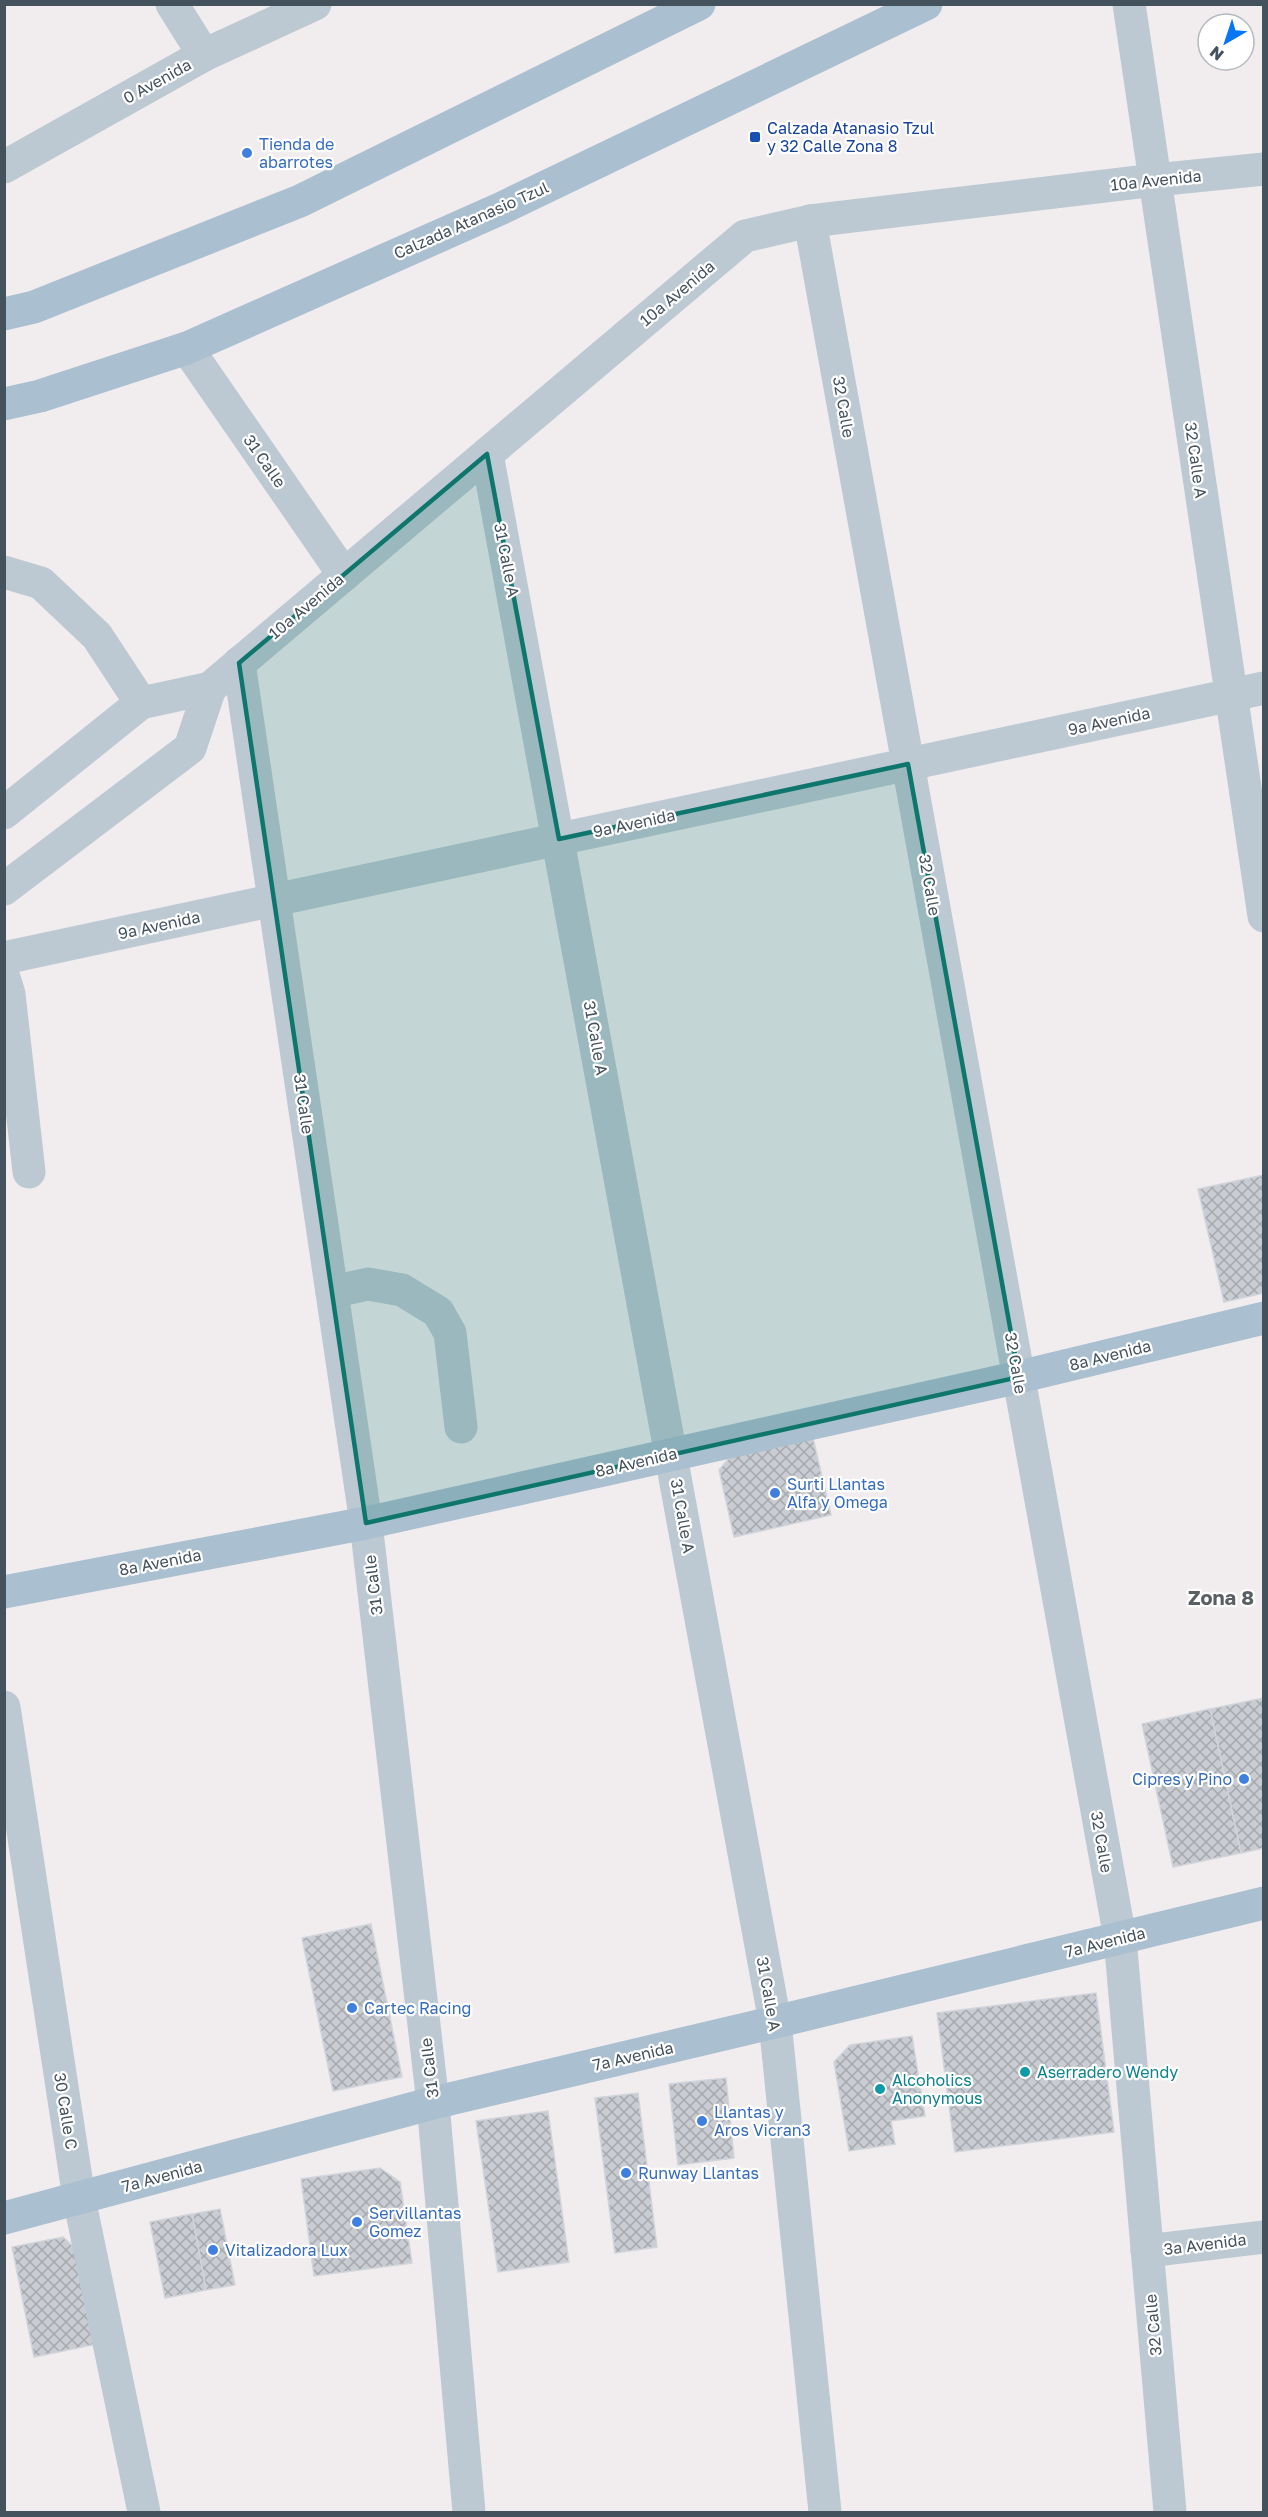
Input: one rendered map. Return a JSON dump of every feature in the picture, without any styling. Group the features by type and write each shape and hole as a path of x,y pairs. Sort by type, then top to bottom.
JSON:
{"main road":[{"path":"4,314 34,307 300,201 699,4"},
{"name":"Calzada Atanasio Tzul","path":"4,404 40,396 187,348 502,208 926,4"},
{"name":"8a Avenida","path":"4,1592 366,1522 1019,1377 1263,1317"},
{"name":"7a Avenida","path":"4,2218 433,2103 1263,1903"}],"street":[{"path":"172,4 204,55"},
{"name":"0 Avenida","path":"4,167 204,55 315,4"},
{"name":"32 Calle A","path":"1129,4 1263,916"},
{"name":"10a Avenida","path":"4,813 141,704 210,688 745,236 810,221 1263,169"},
{"name":"32 Calle","path":"810,221 1119,1938 1170,2512"},
{"name":"31 Calle","path":"187,348 344,575"},
{"name":"31 Calle A","path":"487,454 775,2022 825,2512"},
{"path":"4,572 41,583 97,636 141,704"},
{"name":"31 Calle","path":"239,663 366,1522 433,2103 469,2512"},
{"path":"4,889 190,748 210,688"},
{"name":"9a Avenida","path":"4,958 1263,688"},
{"path":"4,978 9,994 29,1172"},
{"path":"332,1292 368,1284 402,1290 438,1312 450,1333 461,1427"},
{"name":"30 Calle C","path":"4,1707 79,2198 144,2512"},
{"name":"3a Avenida","path":"1147,2251 1263,2237"}],"highlighted area":[{"path":"487,454 559,839 908,764 1019,1377 366,1523 239,663"}],"building":[{"path":"1264,1175 1264,1293 1224,1302 1198,1189"},
{"name":"Surti Llantas Alfa y Omega","path":"813,1438 831,1515 734,1537 719,1470 730,1457"},
{"name":"Cipres y Pino","path":"1264,1698 1264,1848 1241,1853 1210,1709"},
{"path":"1210,1709 1241,1853 1173,1867 1142,1724"},
{"name":"Cartec Racing","path":"371,1924 402,2077 333,2091 302,1938"},
{"name":"Aserradero Wendy","path":"1096,1993 1114,2132 955,2152 937,2013"},
{"name":"Alcoholics Anonymous","path":"912,2036 925,2116 891,2121 895,2144 849,2151 834,2062 850,2045"},
{"name":"Llantas y Aros Vicran3","path":"726,2078 734,2158 678,2165 669,2084"},
{"name":"Runway Llantas","path":"638,2093 657,2247 615,2253 595,2098"},
{"path":"548,2111 569,2262 498,2272 476,2121"},
{"name":"Servillantas Gomez","path":"380,2168 400,2182 412,2263 314,2276 301,2179"},
{"name":"Vitalizadora Lux","path":"220,2209 235,2285 206,2290 192,2214"},
{"path":"192,2214 206,2290 165,2298 150,2222"},
{"path":"63,2237 78,2251 97,2344 34,2357 12,2247"}],"place":[{"name":"Calzada Atanasio Tzul y 32 Calle Zona 8","path":"755,137"},
{"name":"Tienda de abarrotes","path":"247,153"},
{"name":"Surti Llantas Alfa y Omega","path":"775,1493"},
{"name":"Cipres y Pino","path":"1244,1779"},
{"name":"Cartec Racing","path":"352,2008"},
{"name":"Aserradero Wendy","path":"1025,2072"},
{"name":"Alcoholics Anonymous","path":"880,2089"},
{"name":"Llantas y Aros Vicran3","path":"702,2121"},
{"name":"Runway Llantas","path":"626,2173"},
{"name":"Servillantas Gomez","path":"357,2222"},
{"name":"Vitalizadora Lux","path":"213,2250"}],"district":[{"name":"Zona 8","path":"1221,1598"}]}
